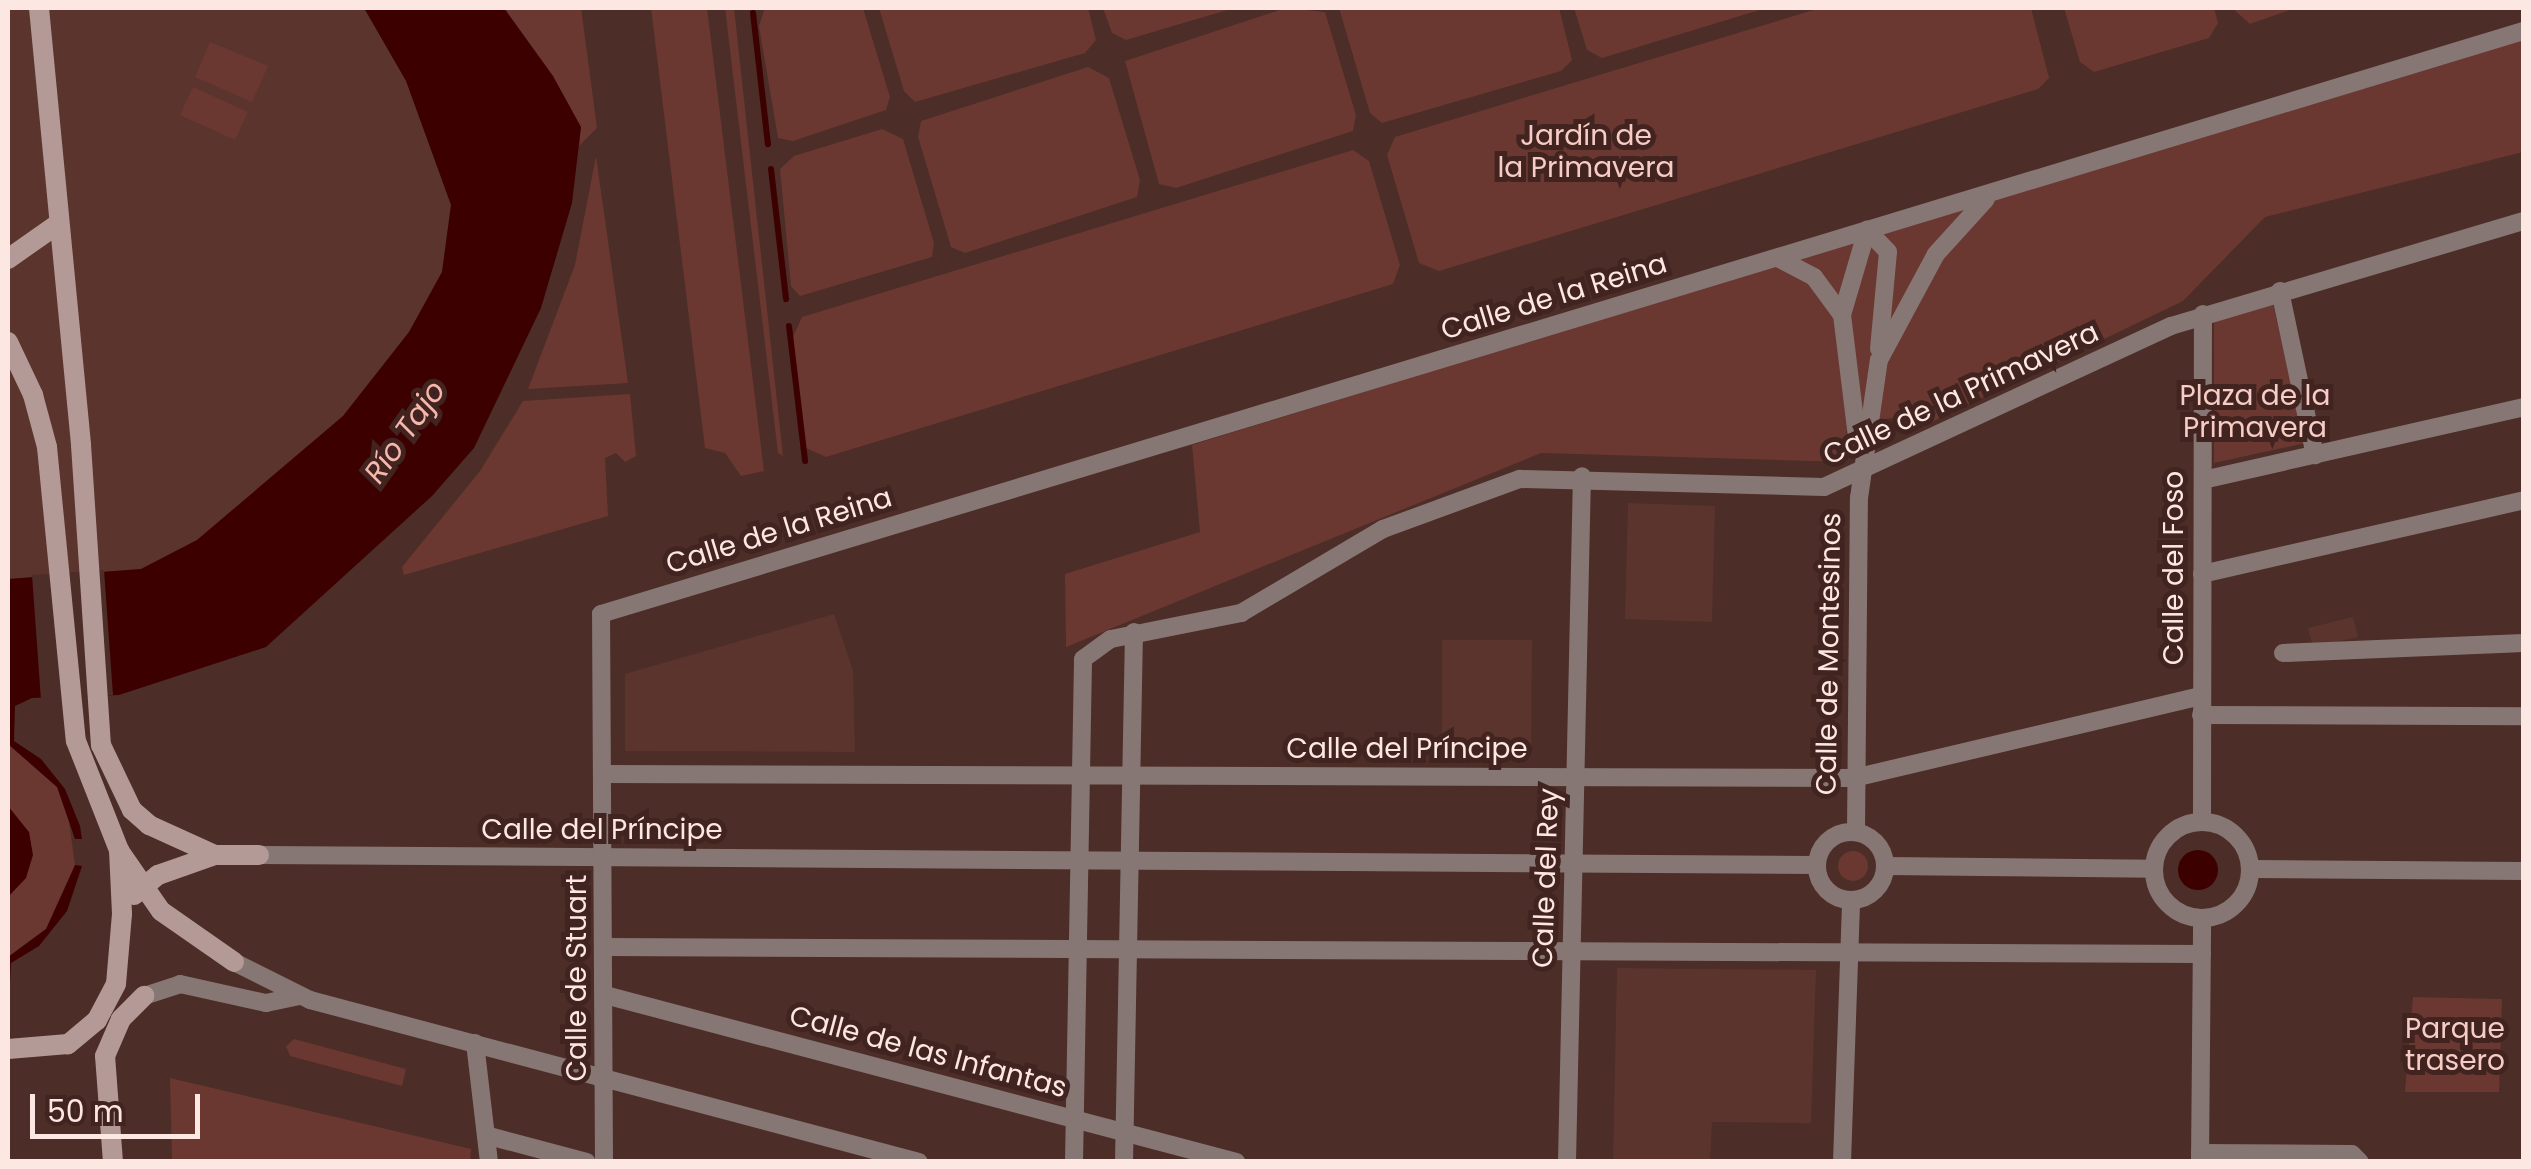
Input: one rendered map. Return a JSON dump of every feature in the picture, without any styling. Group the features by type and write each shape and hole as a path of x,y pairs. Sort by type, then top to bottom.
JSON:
{"main road":[{"path":"39,8 56,226 83,482 94,697 101,745 132,810 169,837 216,854"},
{"path":"8,259 56,226"},
{"path":"8,342 39,413 54,486 70,698 80,754 120,850 141,888 186,931 234,962"},
{"path":"113,1162 105,1056 122,914 120,850"},
{"path":"122,914 141,888 176,866 216,854 259,855"},
{"path":"68,1044 106,1025 144,996"},
{"path":"8,1049 95,1044 105,1056"}],"street":[{"name":"Calle de la Reina","path":"601,614 2524,31"},
{"name":"Calle de Montesinos","path":"1879,360 1936,254 1972,208 1999,190"},
{"name":"Calle de la Primavera","path":"1080,775 1082,658 1134,632 1241,613 1383,529 1520,479 1582,476 1824,487 1860,476 2204,314 2524,221"},
{"name":"Calle de Montesinos","path":"1856,832 1860,476 1842,316 1867,230"},
{"name":"Calle de Montesinos","path":"1860,476 1879,360 1888,252 1867,230"},
{"path":"1778,258 1814,278 1842,316"},
{"path":"2280,291 2315,454"},
{"name":"Calle del Foso","path":"2202,822 2204,314"},
{"path":"2202,480 2524,407"},
{"name":"Calle del Rey","path":"1567,1162 1582,476"},
{"path":"2202,574 2524,500"},
{"name":"Calle de Stuart","path":"601,614 606,947 604,1162"},
{"path":"1124,1162 1134,632"},
{"path":"2282,653 2524,644"},
{"name":"Calle del Príncipe","path":"603,774 1854,778 2201,706 2524,716"},
{"path":"1074,1162 1080,775"},
{"path":"2202,822 2240,841 2250,869 2240,899 2202,918 2172,907 2154,869 2173,831 2202,822"},
{"path":"1856,832 1880,848 1885,866 1878,886 1851,900 1823,885 1817,865 1825,844 1856,832"},
{"name":"Calle del Príncipe","path":"259,855 1817,865"},
{"path":"1885,866 2154,869"},
{"path":"2250,869 2524,870"},
{"path":"1842,1162 1851,900"},
{"path":"2202,918 2200,1157 2352,1154 2360,1162"},
{"path":"606,947 1572,948 2202,954"},
{"path":"234,962 304,998 605,1078 852,1153 920,1162"},
{"path":"144,996 180,984 266,1003 304,998"},
{"name":"Calle de las Infantas","path":"605,995 1236,1162"},
{"path":"475,1044 479,1118 490,1136 489,1162"},
{"path":"490,1136 587,1162"}],"shaded area":[{"path":"8,8 364,8 407,81 451,204 442,272 409,332 343,416 246,505 197,540 141,569 8,579"},
{"path":"1628,503 1715,506 1712,622 1625,619"},
{"path":"834,614 853,670 855,752 625,751 625,674"},
{"path":"2353,617 2358,637 2313,647 2308,628"},
{"path":"1442,640 1532,640 1531,757 1442,756"},
{"path":"1617,968 1816,970 1811,1123 1712,1122 1710,1161 1613,1161"}],"green space":[{"path":"504,8 581,8 597,128 579,146 581,127"},
{"path":"651,8 707,8 764,471 741,476 725,453 705,448"},
{"path":"725,8 734,8 783,456 778,453"},
{"path":"765,8 863,8 890,97 886,110 793,141 778,138 759,26"},
{"path":"879,8 1088,8 1096,40 1085,53 915,102 904,91"},
{"path":"1103,8 1234,8 1126,40 1112,33"},
{"path":"1286,8 1325,12 1356,115 1353,131 1176,188 1159,184 1125,61"},
{"path":"1339,8 1559,8 1572,60 1561,71 1382,123 1370,113"},
{"path":"1574,8 1766,8 1602,58 1587,50"},
{"name":"Jardín de la Primavera","path":"1820,8 2031,8 2049,78 2038,89 1439,271 1419,263 1387,155 1395,137"},
{"path":"2064,8 2214,8 2218,23 2209,38 2094,72 2080,62"},
{"path":"2232,8 2295,8 2250,24"},
{"path":"2523,35 2523,152 2265,217 2183,301 1913,431 1899,429 1892,418 1847,424 1846,462 1541,453 1066,647 1065,574 1200,532 1192,445"},
{"path":"210,42 268,66 252,102 195,77"},
{"path":"1088,67 1109,78 1140,180 1137,197 965,253 951,247 918,137 921,121"},
{"path":"193,87 248,112 235,140 180,115"},
{"path":"882,129 903,139 934,243 932,257 800,296 791,286 780,169 794,156"},
{"path":"1353,150 1369,161 1400,265 1393,284 826,457 806,448 792,339 802,317"},
{"path":"596,156 628,383 528,389 575,265"},
{"name":"Plaza de la Primavera","path":"2273,304 2305,443 2214,463 2214,322"},
{"path":"630,394 636,456 625,462 616,453 605,458 608,516 404,575 402,567 480,471 523,401"},
{"path":"8,744 57,787 67,807 75,865 66,897 46,929 8,957"},
{"path":"1853,851 1867,860 1868,866 1859,880 1853,881 1839,872 1838,866 1847,852"},
{"name":"Parque trasero","path":"2413,997 2502,999 2499,1092 2405,1092"},
{"path":"294,1039 406,1069 402,1086 290,1056 286,1046"},
{"path":"170,1078 471,1149 470,1161 172,1161"}],"water":[{"name":"Río Tajo","path":"364,8 504,8 553,76 581,127 572,203 541,308 474,448 432,496 266,647 119,695 32,698 15,706 14,741 41,759 65,789 80,826 82,839 75,839 57,787 8,744 8,579 141,569 197,540 343,416 409,332 442,272 451,205 406,81"},
{"path":"8,806 29,832 33,855 26,878 8,897"},
{"path":"2198,850 2212,856 2218,870 2212,884 2198,890 2184,884 2178,870 2184,856"},
{"path":"75,865 82,866 67,911 39,946 11,963 8,1022 8,957 46,929"}],"pier":[{"path":"104,570 113,695 41,700 32,575"}],"waterway":[{"path":"753,13 768,144"},
{"path":"771,169 786,299"},
{"path":"789,326 805,461"}]}
